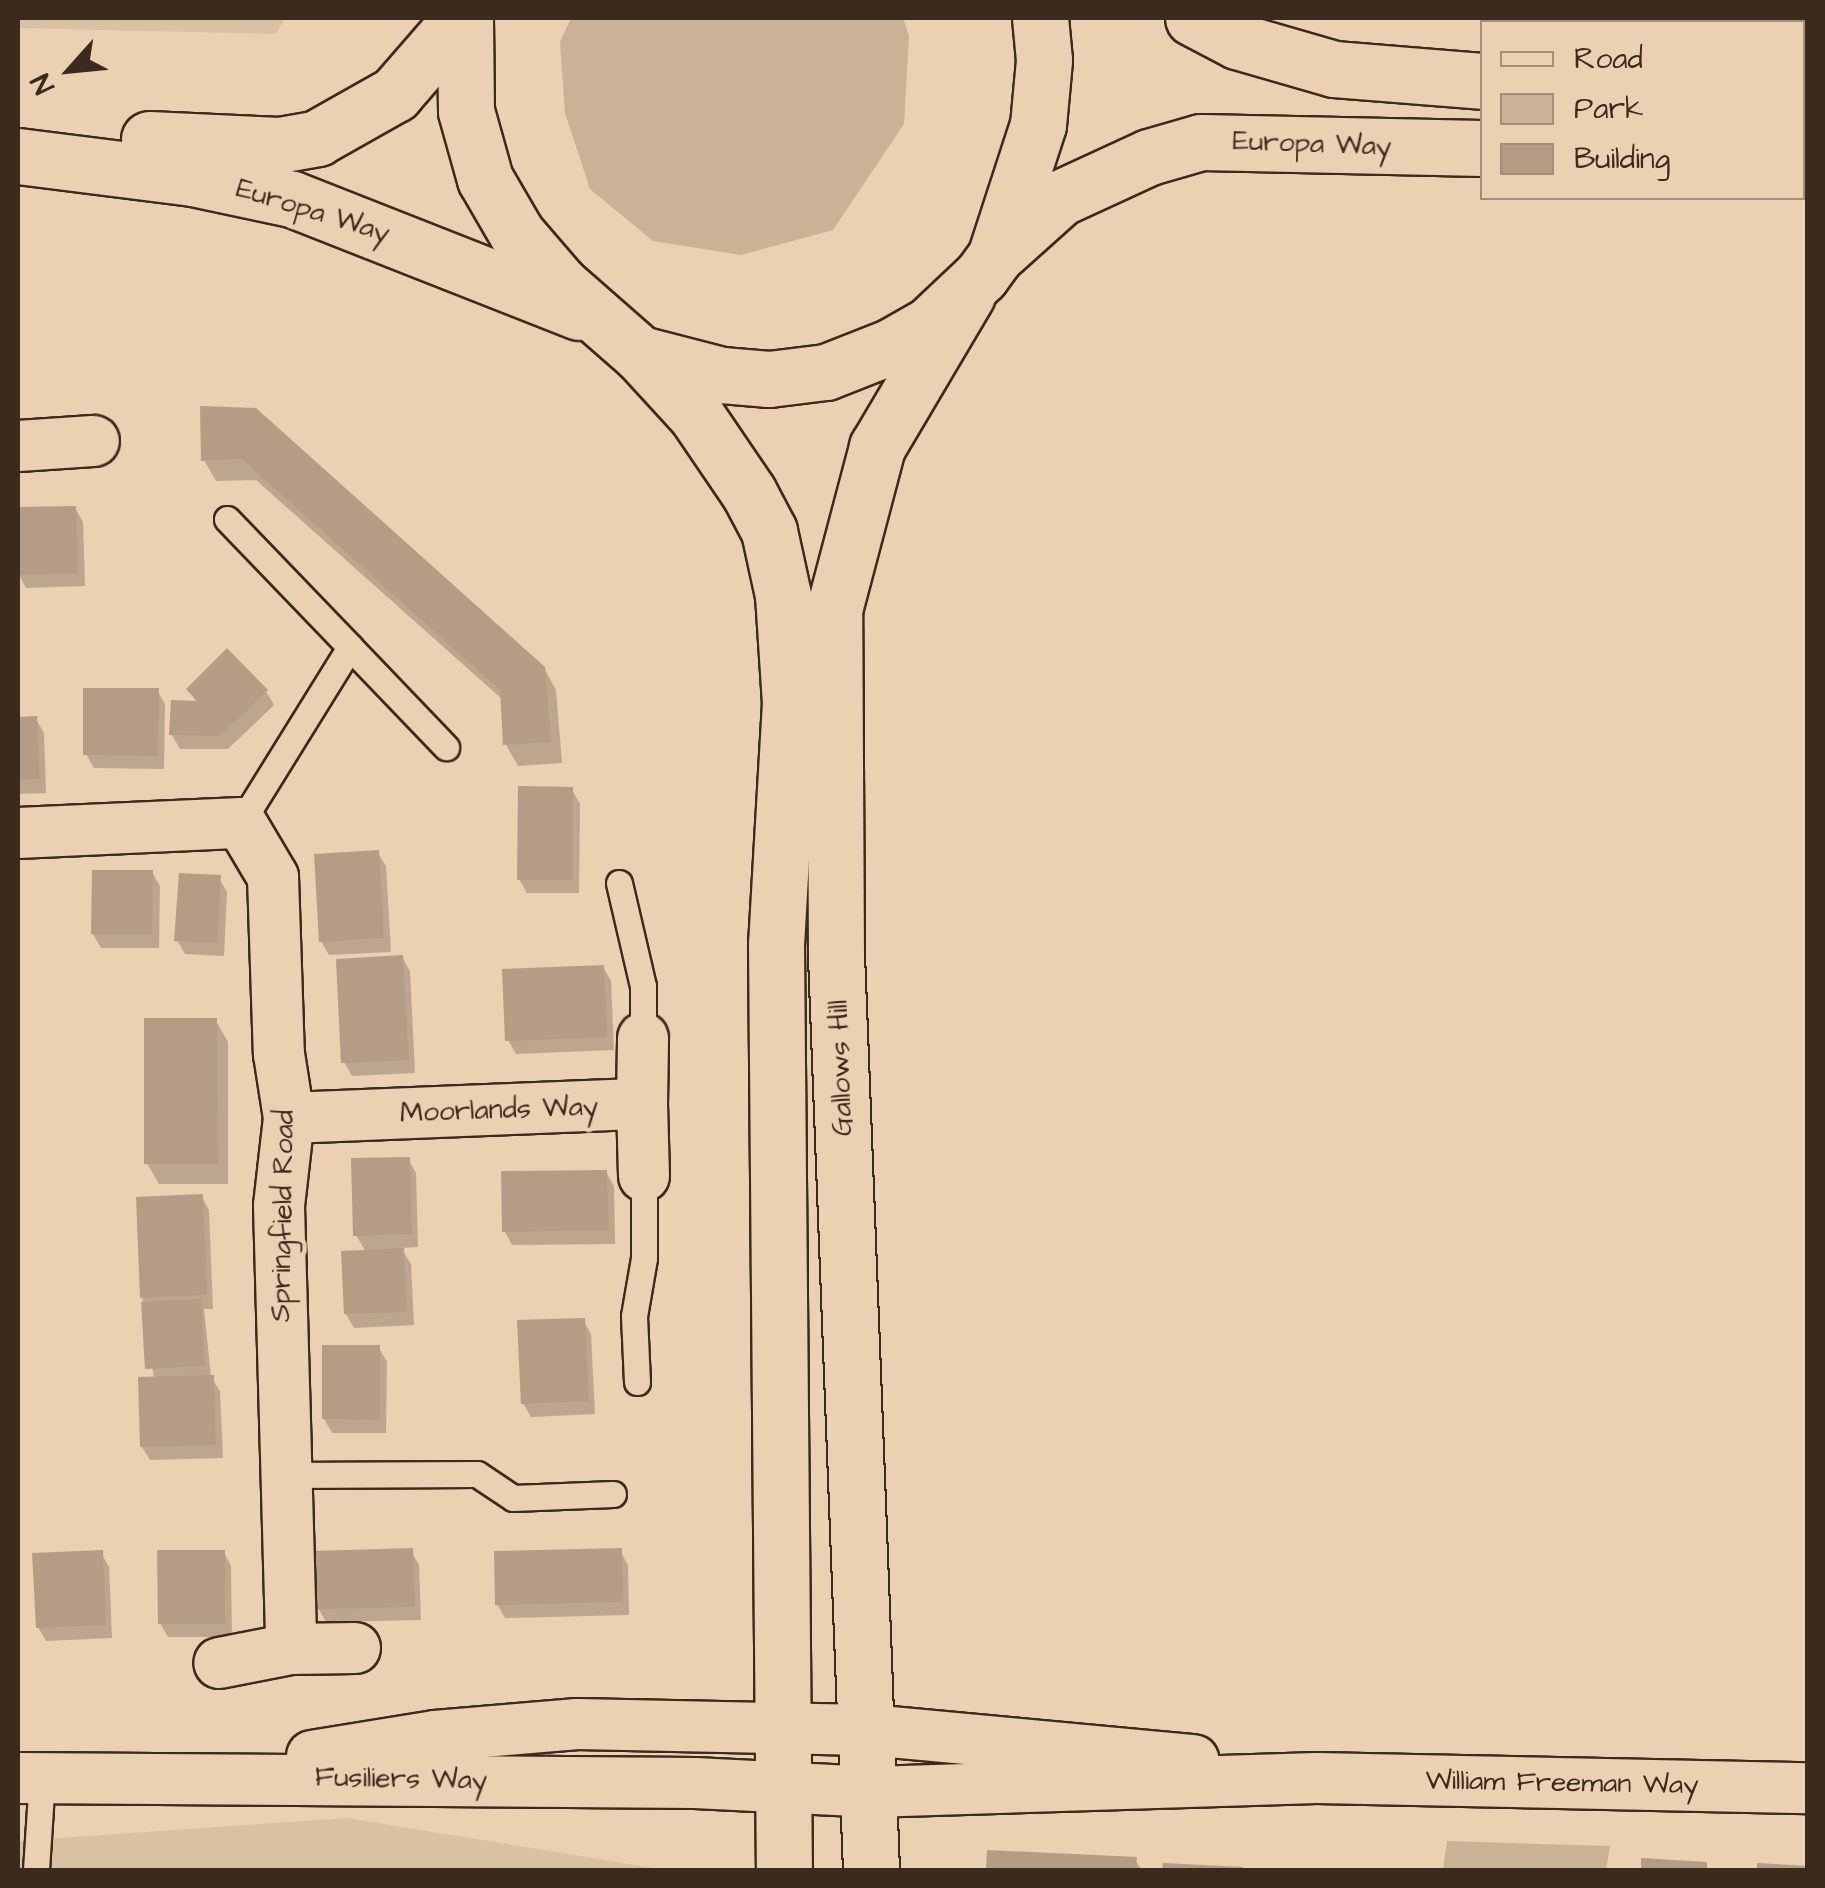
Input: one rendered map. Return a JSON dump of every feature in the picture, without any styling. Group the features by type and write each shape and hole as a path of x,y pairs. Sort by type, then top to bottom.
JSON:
{"main road":[{"name":"Europa Way","path":"18,122 188,143 317,138 395,94 463,18"},
{"path":"463,18 466,111 485,180 517,234 595,318 640,354 696,415 749,493 769,531 783,595 790,702 776,944 784,1870"},
{"path":"640,354 722,375 769,379 826,372 892,346 981,276 1038,125 1044,60 1040,18"},
{"path":"1193,18 1237,41 1334,69 1480,81"},
{"name":"Europa Way","path":"981,276 1060,198 1149,156 1201,142 1480,148"},
{"name":"Europa Way","path":"18,156 193,178 292,199 595,318"},
{"name":"Gallows Hill","path":"871,1870 869,1730 836,956 834,610 876,447 981,276"}],"street":[{"path":"18,446 94,441"},
{"path":"18,833 241,823"},
{"name":"Springfield Road","path":"241,823 274,876 279,1054 289,1118 279,1206 291,1650"},
{"path":"642,1038 644,1176"},
{"name":"Moorlands Way","path":"289,1118 642,1104"},
{"path":"219,1663 291,1650 354,1648"},
{"path":"229,1778 347,1749 510,1728 785,1726 1071,1745 1317,1778"},
{"name":"Fusiliers Way","path":"30,1778 784,1787 871,1792 1317,1778"},
{"name":"William Freeman Way","path":"1317,1778 1808,1788"}],"lane":[{"path":"227,519 446,747"},
{"path":"241,823 350,646"},
{"path":"618,883 643,986 642,1038"},
{"path":"638,1382 634,1316 644,1258 644,1176"},
{"path":"286,1475 477,1474 513,1498 614,1494"},
{"path":"30,1778 36,1870"}],"shaded area":[{"path":"18,18 286,18 275,34 18,28"},
{"path":"347,1818 666,1870 18,1870 18,1841"}],"green space":[{"path":"571,18 903,18 909,36 904,124 833,230 741,255 653,241 590,189 565,113 560,42"},
{"path":"1447,1841 1610,1846 1606,1870 1443,1870"}],"building":[{"path":"200,406 256,408 545,667 551,742 503,745 500,690 242,459 201,461"},
{"path":"76,506 78,573 18,575 18,507"},
{"path":"227,648 268,690 220,736 169,735 171,700 197,701 186,689"},
{"path":"83,688 159,688 158,756 83,755"},
{"path":"37,716 40,779 18,780 18,717"},
{"path":"518,786 573,787 573,880 517,880"},
{"path":"379,850 384,938 319,942 314,854"},
{"path":"92,870 153,870 152,935 91,934"},
{"path":"179,873 221,875 217,943 174,941"},
{"path":"403,955 409,1060 341,1063 336,959"},
{"path":"604,965 607,1037 505,1041 502,969"},
{"path":"144,1018 217,1018 218,1164 144,1164"},
{"path":"410,1157 412,1234 353,1236 351,1158"},
{"path":"607,1170 609,1230 502,1232 501,1171"},
{"path":"203,1194 207,1295 140,1298 136,1197"},
{"path":"404,1248 407,1312 344,1314 341,1251"},
{"path":"201,1299 205,1366 145,1369 141,1302"},
{"path":"585,1318 589,1401 521,1404 517,1320"},
{"path":"322,1345 380,1345 380,1420 322,1419"},
{"path":"214,1375 216,1445 140,1447 138,1377"},
{"path":"413,1548 415,1607 315,1609 313,1551"},
{"path":"622,1548 623,1602 495,1605 494,1551"},
{"path":"103,1550 106,1625 36,1628 32,1553"},
{"path":"157,1550 225,1550 225,1624 158,1624"},
{"path":"987,1850 1137,1857 1136,1870 986,1870"},
{"path":"1641,1858 1707,1862 1707,1870 1641,1870"},
{"path":"1163,1863 1243,1867 1243,1870 1162,1870"},
{"path":"1757,1863 1808,1866 1808,1870 1757,1870"}]}
